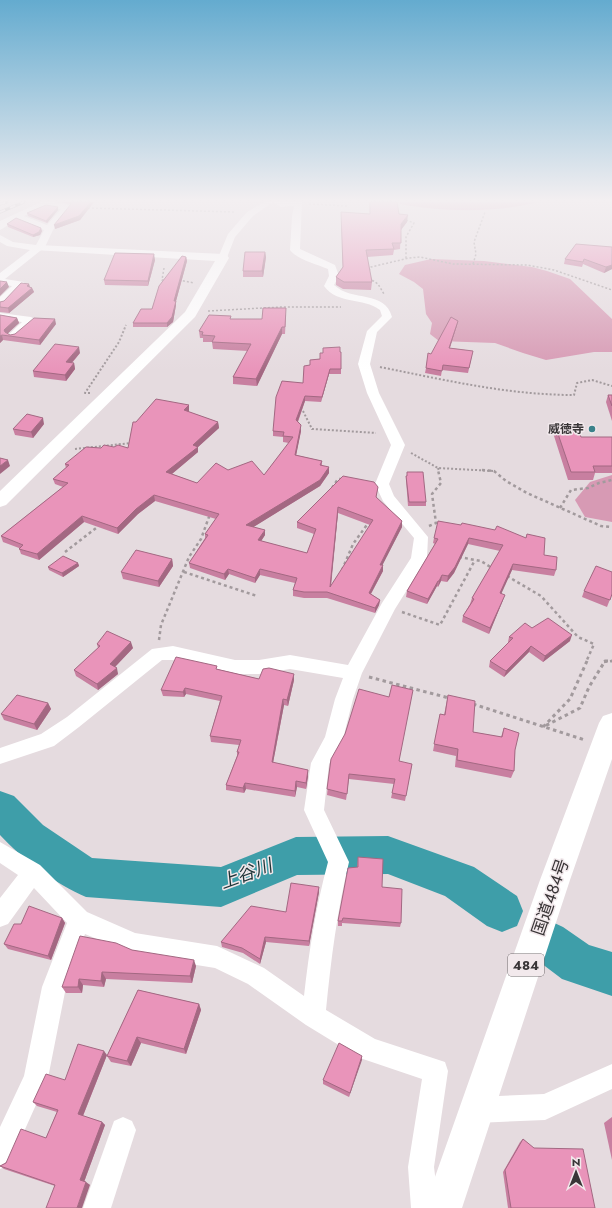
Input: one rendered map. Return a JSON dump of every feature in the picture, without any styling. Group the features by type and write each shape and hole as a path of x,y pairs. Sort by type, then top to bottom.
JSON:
{"highway":[{"name":"国道484号","path":"443,1208 608,734"}],"street":[{"path":"0,303 20,284 3,282 0,279 25,258"},
{"path":"0,502 190,314 223,258"},
{"path":"311,258 332,267 334,276 329,286 334,293 348,298 372,302 384,306 387,317 372,331 364,364 373,392 398,446 382,484 388,498 421,537 419,558 388,607 353,673 344,699 334,739 320,764 314,810 339,862 331,892 319,962 314,1017"},
{"path":"0,316 31,320 12,336"},
{"path":"0,756 47,740 73,722 158,654 173,653 235,667 259,667 290,662 353,673"},
{"path":"0,852 33,872 79,920 135,944 217,957 256,976 314,1017 370,1049 436,1071 421,1167 425,1208"},
{"path":"0,916 33,872"},
{"path":"0,1156 36,1078 54,987 79,920"},
{"path":"476,1110 544,1107 612,1076"},
{"path":"97,1208 123,1130"}],"path":[{"path":"384,306 385,297 382,289 370,276 369,270 371,267 410,258"},
{"path":"425,258 441,263 516,264 554,270 612,290"},
{"path":"473,264 475,258"},
{"path":"164,268 162,280 168,280"},
{"path":"367,278 373,280"},
{"path":"174,280 208,285"},
{"path":"190,314 231,309 347,307"},
{"path":"110,393 85,392 119,342 126,325"},
{"path":"364,364 460,383 527,394 551,396 574,395 577,383 592,380 612,386"},
{"path":"303,411 312,429 357,433 391,433"},
{"path":"52,451 135,443"},
{"path":"398,446 438,468 494,471 506,481 527,493 601,526 612,527"},
{"path":"416,532 436,523 432,494 441,483 438,468"},
{"path":"331,490 338,479 345,479"},
{"path":"560,508 571,490 588,488 599,483 612,480"},
{"path":"342,571 346,558 356,538 388,498"},
{"path":"158,654 161,625 189,557 201,539 212,508"},
{"path":"65,552 100,524"},
{"path":"454,556 481,561 495,569"},
{"path":"388,607 440,625 475,560"},
{"path":"184,572 257,596"},
{"path":"501,573 541,596 578,637 594,644 570,699 543,727"},
{"path":"543,727 580,708 589,687 605,661 612,661"},
{"path":"353,673 456,700"},
{"path":"470,703 543,727 608,734"}],"shaded area":[{"path":"431,259 484,261 532,267 570,279 612,319 612,352 594,352 546,360 495,343 439,341 430,334 432,323 426,314 423,289 399,274 405,265"},
{"path":"612,475 612,522 585,517 575,500 590,482"}],"building":[{"path":"113,258 153,258 148,281 104,280"},
{"path":"180,258 186,258 174,301 176,301 172,317 167,323 133,323 141,309 152,309 159,286"},
{"path":"244,258 264,258 262,271 243,271"},
{"path":"343,258 368,258 372,282 344,282 336,277 343,267"},
{"path":"612,258 612,265 606,267 584,259 583,262 565,259"},
{"path":"0,281 7,282 0,289"},
{"path":"21,283 29,284 27,286 32,288 8,308 0,307 0,302 4,301"},
{"path":"263,308 286,308 285,327 282,327 256,379 233,377 251,344 212,342 215,336 202,335 203,332 199,331 209,315 231,316 230,319 262,319"},
{"path":"0,315 17,318 4,330 10,335 15,334 34,318 55,319 39,340 0,336"},
{"path":"451,317 458,321 449,348 473,351 469,368 443,365 442,371 426,368 428,353 431,354"},
{"path":"55,344 79,347 66,362 74,363 65,375 33,371"},
{"path":"340,347 341,369 330,369 322,397 305,396 296,420 301,425 295,455 322,461 320,465 329,467 320,480 246,525 265,530 258,540 307,553 316,529 297,522 343,476 374,482 378,487 376,497 402,521 380,565 383,565 369,593 380,600 375,608 327,592 304,592 293,590 297,578 260,569 255,578 228,569 224,574 189,563 208,535 205,534 219,514 154,495 136,509 117,528 82,516 37,554 19,549 23,545 1,536 68,483 53,479 69,465 65,464 86,447 101,448 104,445 114,447 118,445 128,448 133,422 136,422 156,399 189,405 184,410 218,422 193,445 198,447 166,472 197,483 216,463 228,470 252,461 264,475 293,437 283,436 284,432 273,431 276,397 282,381 303,383 304,366 310,365 310,360 320,359 320,353 323,353 323,348","holes":["338,507 373,520 330,587"]},
{"path":"608,395 612,395 612,406"},
{"path":"27,414 43,418 31,432 13,429"},
{"path":"556,428 577,428 581,437 612,437 612,466 593,466 595,472 571,472"},
{"path":"0,458 8,460 0,466"},
{"path":"407,472 423,472 426,502 409,502 406,476"},
{"path":"438,521 461,525 462,523 495,530 497,526 526,538 527,534 545,538 544,555 557,557 556,570 513,564 500,593 505,595 490,628 463,616 474,599 472,598 503,545 469,538 455,567 448,576 442,575 428,599 407,591 438,539 434,538"},
{"path":"136,550 172,559 158,581 121,572"},
{"path":"63,556 78,563 62,573 48,567"},
{"path":"596,566 612,572 612,594 610,600 584,591"},
{"path":"548,618 572,635 545,656 531,646 506,671 490,661 513,638 509,637 525,623 532,628"},
{"path":"107,631 131,642 110,664 117,668 97,684 74,670 100,646 97,644"},
{"path":"176,657 217,666 216,669 259,679 263,669 269,668 294,674 287,700 283,699 272,762 308,770 306,783 296,781 295,791 245,783 243,788 226,785 239,752 237,752 241,740 210,736 222,696 185,688 183,692 161,690"},
{"path":"392,685 413,690 399,761 412,764 406,796 392,793 395,779 349,774 347,794 327,789 331,759 345,734 359,689 389,697"},
{"path":"17,695 48,703 34,724 1,714"},
{"path":"448,695 475,701 473,732 502,737 504,728 519,733 515,750 514,771 457,760 458,749 434,744 440,714 445,715"},
{"path":"358,857 383,859 382,887 402,889 401,923 343,918 342,921 338,921 348,868 358,867"},
{"path":"291,883 319,887 309,941 265,937 260,959 242,948 221,942 251,906 286,912"},
{"path":"29,906 62,918 48,956 4,944 14,924 21,924"},
{"path":"80,936 116,943 132,950 194,960 190,976 102,972 101,981 79,979 78,987 62,987"},
{"path":"138,990 199,1004 184,1049 137,1037 127,1061 107,1056"},
{"path":"339,1043 362,1056 350,1093 323,1080"},
{"path":"78,1044 104,1051 78,1114 102,1122 80,1180 86,1182 77,1208 46,1208 55,1185 0,1166 6,1163 21,1129 46,1138 58,1110 33,1102 46,1074 65,1080"},
{"path":"523,1139 534,1148 583,1149 595,1208 511,1208 505,1170"}],"waterway":[{"name":"上谷川","path":"0,808 29,838 86,877 221,887 296,856 388,855 459,881 502,911"},
{"name":"上谷川","path":"548,942 578,963 612,974"}],"place":[{"name":"威徳寺","path":"592,429"}]}
